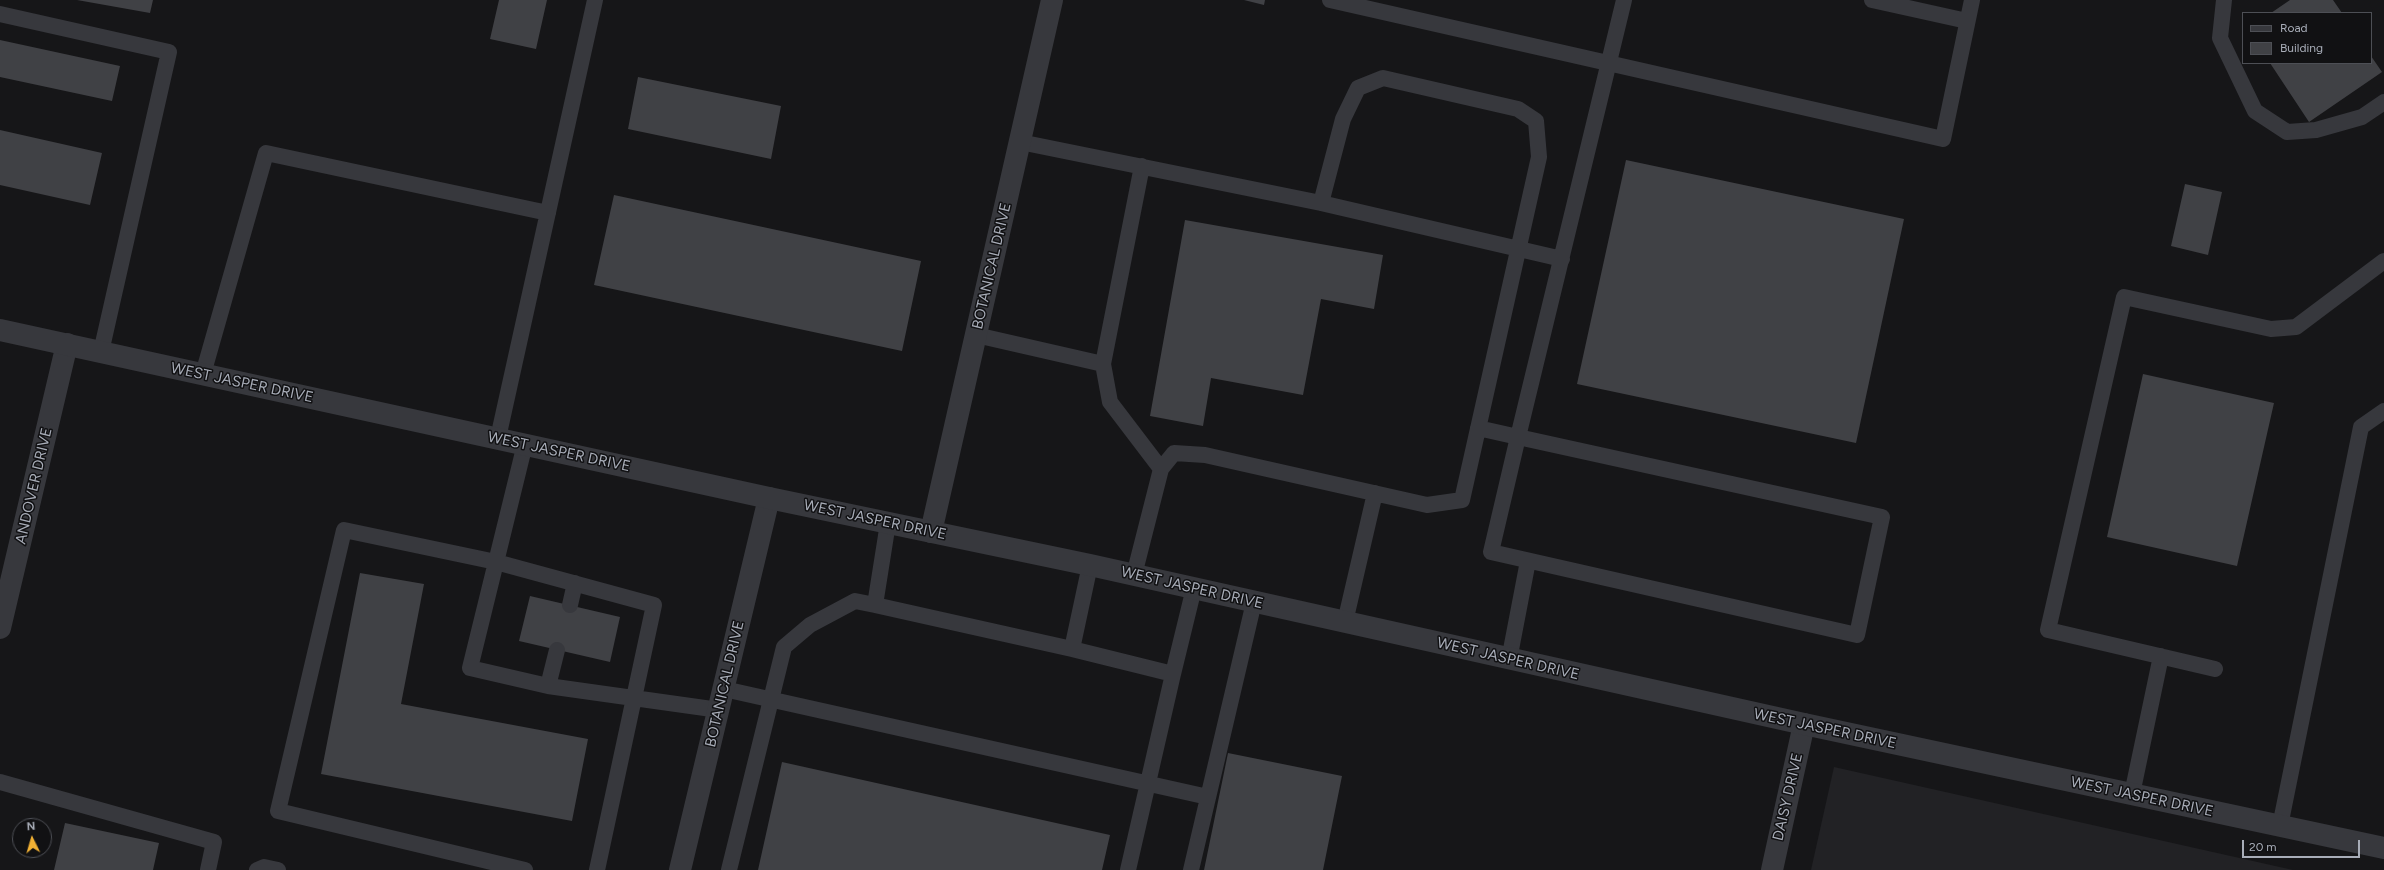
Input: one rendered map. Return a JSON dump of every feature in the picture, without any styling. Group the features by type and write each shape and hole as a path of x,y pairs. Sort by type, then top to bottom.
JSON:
{"street":[{"name":"BOTANICAL DRIVE","path":"931,532 1052,0"},
{"name":"WEST JASPER DRIVE","path":"0,330 769,498 1090,565 1509,660 2384,848"},
{"name":"ANDOVER DRIVE","path":"0,628 67,344"},
{"name":"BOTANICAL DRIVE","path":"680,870 769,498"},
{"name":"DAISY DRIVE","path":"1772,870 1804,724"}],"lane":[{"path":"498,438 595,0"},
{"path":"1330,0 1943,139 1972,0"},
{"path":"1478,428 1518,437 1882,517 1856,635 1491,552 1518,437 1624,0"},
{"path":"1872,0 1967,21"},
{"path":"2224,0 2220,38 2256,111 2287,132 2316,130 2362,117 2384,102"},
{"path":"0,14 170,52 101,352"},
{"path":"1134,575 1161,469 1174,453 1205,455 1427,505 1462,500 1539,156 1536,121 1518,108 1383,78 1358,88 1343,119 1321,203"},
{"path":"1020,142 1321,203 1518,251 1562,259"},
{"path":"203,374 266,153 548,213"},
{"path":"1142,166 1103,364 1110,402 1161,469"},
{"path":"2215,669 2048,630 2124,297 2271,329 2296,327 2384,261"},
{"path":"976,335 1103,364"},
{"path":"2280,826 2361,427 2384,411"},
{"path":"525,444 470,668 548,686 719,710"},
{"path":"1345,622 1374,493"},
{"path":"875,605 888,523"},
{"path":"525,870 278,811 344,530 496,562 654,605 632,698 597,870"},
{"path":"1509,660 1528,561"},
{"path":"1072,649 1090,565"},
{"path":"570,605 575,584"},
{"path":"1128,870 1194,588"},
{"path":"729,870 784,647 810,625 855,601 1072,649 1173,674"},
{"path":"1191,870 1254,602"},
{"path":"548,686 557,650"},
{"path":"2132,794 2161,656"},
{"path":"724,689 1208,797"},
{"path":"0,782 214,842 208,870"},
{"path":"257,870 264,867 278,870"}],"shaded area":[{"path":"1834,767 2293,870 1811,870"}],"building":[{"path":"77,0 153,0 150,13"},
{"path":"499,0 547,0 536,49 490,39"},
{"path":"1244,0 1265,0 1264,5"},
{"path":"2290,0 2333,0 2341,12 2272,12"},
{"path":"0,40 120,66 112,101 0,77"},
{"path":"2372,57 2382,72 2309,122 2271,64 2372,64"},
{"path":"638,77 781,106 771,159 628,129"},
{"path":"0,130 102,153 90,205 0,185"},
{"path":"1626,160 1904,219 1856,443 1577,384"},
{"path":"2185,184 2222,192 2208,255 2171,246"},
{"path":"614,195 921,261 902,351 594,285"},
{"path":"1185,220 1383,255 1374,309 1321,299 1303,395 1211,378 1203,426 1150,416"},
{"path":"2143,374 2274,403 2237,566 2107,537"},
{"path":"360,573 424,584 401,704 588,739 572,821 321,774"},
{"path":"530,596 620,617 610,662 519,641"},
{"path":"1228,753 1342,776 1323,870 1204,870"},
{"path":"782,762 1110,835 1102,870 758,870"},
{"path":"65,823 159,843 153,870 54,870"}]}
